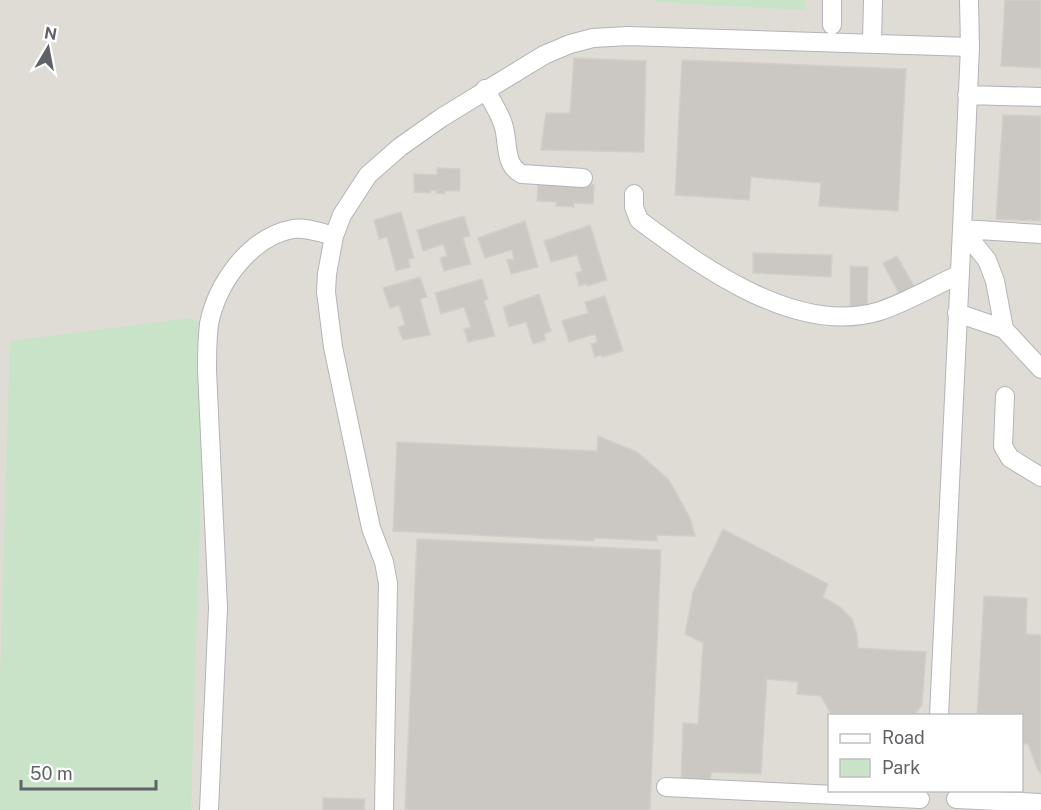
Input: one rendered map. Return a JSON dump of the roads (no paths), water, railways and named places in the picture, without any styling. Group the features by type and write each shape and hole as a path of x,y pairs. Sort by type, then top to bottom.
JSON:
{"lane":[{"path":"832,0 832,25"},
{"path":"872,43 873,0"},
{"path":"939,714 970,47 969,0"},
{"path":"384,810 388,583 384,562 371,528 333,347 326,292 334,236 342,215 359,187 381,162 441,118 544,55 570,44 593,38 628,36 970,47"},
{"path":"486,90 503,124 509,159 516,172 583,178"},
{"path":"967,95 1041,97"},
{"path":"634,194 634,207 639,220 722,277 788,308 840,318 880,311 960,274"},
{"path":"209,810 218,608 207,370 210,322 215,303 227,281 247,253 263,241 295,229 334,236"},
{"path":"962,229 1041,234"},
{"path":"962,229 987,260 1004,329"},
{"path":"957,313 1004,329 1041,369"},
{"path":"1005,396 1003,446 1010,458 1041,477"},
{"path":"666,787 923,800"},
{"path":"953,800 1041,803"}]}
